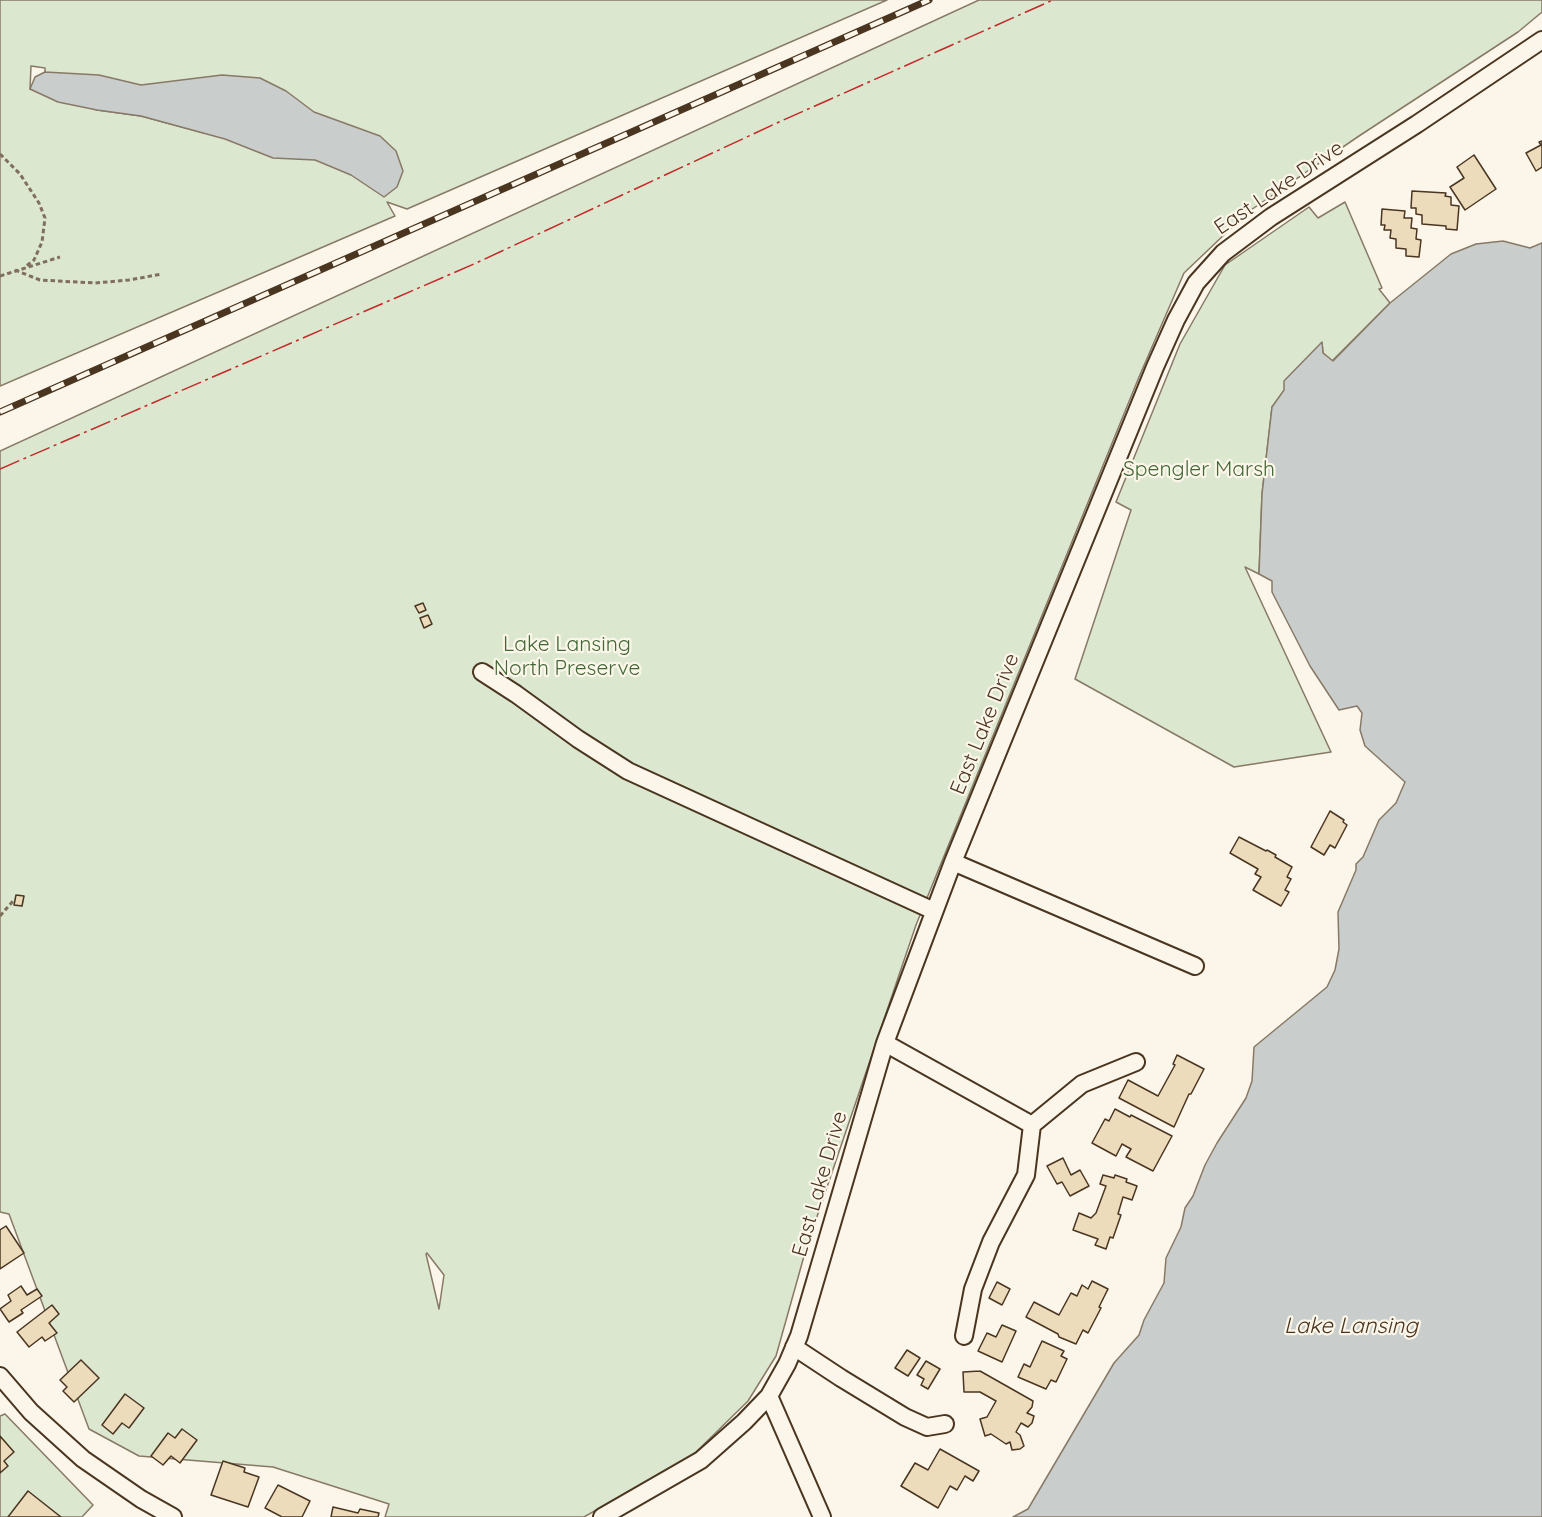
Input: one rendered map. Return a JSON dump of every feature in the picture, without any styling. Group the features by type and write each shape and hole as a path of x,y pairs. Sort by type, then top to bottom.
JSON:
{"street":[{"name":"East Lake Drive","path":"602,1517 701,1460 721,1444 769,1396 794,1347 885,1043 934,911 1155,367 1196,283 1223,252 1271,217 1417,124 1542,40"},
{"path":"482,672 628,771 934,911"},
{"path":"953,862 1195,966"},
{"path":"885,1043 1032,1125"},
{"path":"964,1336 973,1289 991,1242 1026,1175 1032,1125 1082,1084 1136,1062"},
{"path":"794,1347 905,1417 927,1427 945,1424"},
{"path":"0,1376 31,1412 83,1459 141,1499 173,1517"},
{"path":"769,1396 822,1517"}],"path":[{"path":"0,154 20,174 39,203 45,219 42,242 34,260 25,267"},
{"path":"0,276 60,257"},
{"path":"15,270 40,280 95,283 162,274"},
{"path":"0,916 13,901"}],"green space":[{"path":"0,0 887,0 407,209 387,202 395,216 0,386","holes":["31,66 45,68 45,72 204,133 141,116 97,110 30,89"]},
{"name":"Lake Lansing North Preserve","path":"979,0 1542,0 1542,12 1518,32 1248,212 1184,273 1139,377 916,925 806,1249 776,1356 748,1401 692,1456 584,1517 385,1517 389,1504 273,1467 139,1456 89,1429 9,1214 0,1212 0,451","holes":["427,1253 444,1275 439,1309"]},
{"name":"Spengler Marsh","path":"1345,202 1382,288 1379,289 1390,303 1332,361 1323,353 1322,343 1272,407 1262,494 1259,574 1245,567 1331,752 1234,767 1075,679 1131,510 1116,502 1180,344 1225,265 1309,207 1318,218"},
{"path":"5,1414 93,1505 82,1517 0,1517 0,1416"}],"water":[{"path":"45,72 99,75 141,85 222,75 260,78 286,91 314,112 380,136 396,151 403,171 397,187 384,197 351,175 315,160 273,158 225,139 141,116 58,102 30,89 35,77"},
{"name":"Lake Lansing","path":"1503,241 1530,248 1542,243 1542,1517 1013,1517 1028,1509 1114,1363 1139,1335 1144,1320 1164,1283 1166,1258 1181,1227 1185,1208 1193,1196 1205,1165 1217,1143 1246,1098 1252,1081 1254,1047 1327,987 1335,970 1339,949 1338,912 1356,870 1356,864 1363,857 1379,820 1396,803 1405,782 1365,746 1360,730 1362,713 1357,706 1339,710 1310,666 1272,592 1272,581 1259,574 1262,494 1272,407 1284,390 1284,381 1322,342 1323,353 1333,361 1390,303 1451,254 1476,244"}],"building":[{"path":"1542,141 1542,167 1536,171 1526,153 1541,145 1539,142"},
{"path":"1474,155 1496,189 1465,210 1450,187 1464,178 1457,167"},
{"path":"1412,191 1446,193 1445,196 1451,197 1451,205 1459,206 1457,230 1446,229 1446,226 1422,224 1422,215 1416,214 1416,208 1411,208"},
{"path":"1382,209 1405,211 1404,218 1412,218 1411,228 1417,229 1416,239 1421,240 1419,257 1406,256 1406,249 1396,248 1396,239 1390,238 1391,230 1384,230 1385,225 1381,225"},
{"path":"423,603 426,610 419,613 415,606"},
{"path":"428,615 432,624 424,628 420,618"},
{"path":"1330,811 1344,820 1343,822 1347,825 1335,848 1330,845 1324,855 1311,847"},
{"path":"1239,837 1276,855 1275,857 1292,867 1287,877 1291,879 1285,890 1289,892 1281,906 1253,890 1261,877 1255,874 1258,869 1230,853"},
{"path":"16,895 24,896 22,906 14,905"},
{"path":"1177,1055 1204,1069 1189,1094 1174,1127 1119,1098 1128,1080 1158,1096 1175,1065 1173,1064"},
{"path":"1115,1109 1172,1136 1153,1171 1126,1157 1131,1149 1122,1144 1116,1156 1092,1143 1105,1119 1109,1121"},
{"path":"1063,1158 1071,1175 1080,1170 1089,1186 1070,1196 1062,1182 1057,1184 1047,1166"},
{"path":"1103,1175 1114,1178 1115,1175 1137,1186 1132,1200 1123,1197 1118,1214 1121,1215 1113,1238 1110,1237 1106,1249 1095,1245 1098,1239 1073,1230 1079,1213 1091,1218 1096,1213 1106,1186 1100,1184"},
{"path":"6,1226 24,1253 0,1269 0,1230"},
{"path":"1092,1281 1108,1289 1088,1333 1083,1330 1076,1344 1059,1337 1058,1334 1026,1317 1034,1302 1059,1315 1071,1293 1077,1296 1082,1285 1088,1289"},
{"path":"997,1282 1010,1289 1002,1305 989,1298"},
{"path":"21,1286 27,1295 37,1289 42,1296 21,1310 23,1313 9,1322 0,1309 11,1301 8,1295"},
{"path":"52,1305 59,1314 49,1323 57,1333 45,1341 42,1337 29,1347 17,1332"},
{"path":"1002,1325 1016,1331 1002,1362 978,1351 987,1333 996,1337"},
{"path":"1042,1341 1064,1351 1061,1356 1067,1359 1056,1382 1051,1380 1046,1389 1018,1377 1024,1364 1030,1367"},
{"path":"907,1350 920,1358 908,1376 895,1368"},
{"path":"81,1360 99,1378 74,1402 63,1391 67,1387 60,1380"},
{"path":"926,1361 940,1369 928,1389 921,1385 924,1379 917,1375"},
{"path":"980,1371 1033,1401 1027,1413 1034,1416 1032,1423 1028,1427 1021,1423 1016,1432 1020,1435 1024,1446 1020,1449 1012,1450 1010,1442 1006,1444 991,1434 985,1436 980,1419 987,1417 996,1401 980,1392 964,1392 963,1372"},
{"path":"125,1394 144,1408 129,1428 122,1423 113,1434 102,1425"},
{"path":"182,1429 197,1440 180,1463 171,1456 163,1465 151,1456 168,1433 175,1438"},
{"path":"0,1436 14,1452 4,1461 8,1466 0,1473"},
{"path":"940,1449 979,1471 973,1481 965,1476 957,1490 950,1486 938,1508 901,1486 915,1463 928,1470"},
{"path":"223,1461 245,1468 244,1472 259,1477 248,1507 211,1495"},
{"path":"278,1485 310,1501 302,1517 282,1517 265,1508"},
{"path":"28,1491 61,1517 8,1517"},
{"path":"333,1507 358,1513 360,1509 379,1513 378,1517 331,1517"}],"railway":[{"path":"0,412 929,0"}],"power":[{"path":"0,469 474,264 779,122 1053,0"}]}
